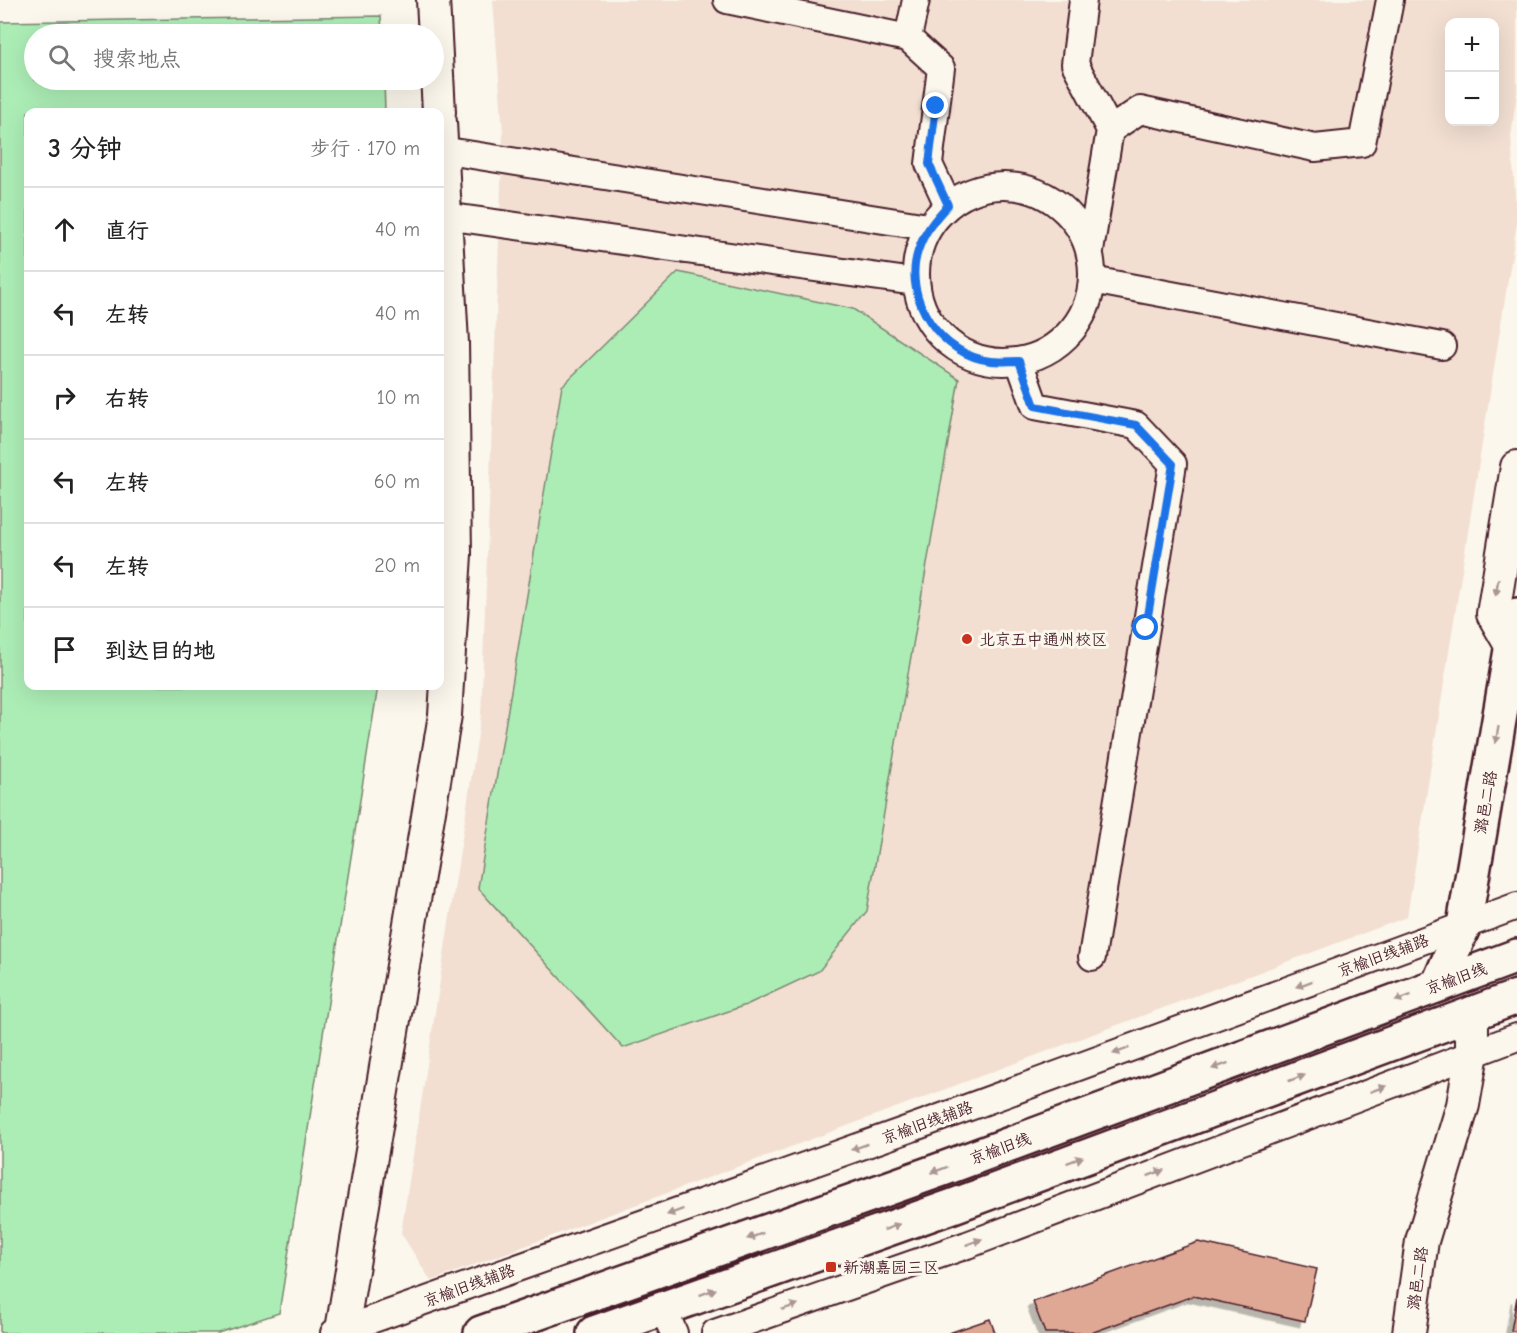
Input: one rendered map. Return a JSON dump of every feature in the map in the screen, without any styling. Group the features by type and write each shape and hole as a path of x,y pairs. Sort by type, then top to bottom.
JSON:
{"main road":[{"name":"潞邑二路","path":"1438,985 1464,925 1517,615"},
{"name":"京榆旧线","path":"481,1333 940,1170 1517,956"},
{"path":"594,1333 668,1321 953,1206 1517,996"}],"street":[{"path":"433,0 434,24"},
{"path":"727,0 908,38 941,68 929,164 948,205"},
{"path":"908,38 916,0"},
{"path":"1083,0 1075,64 1110,130 1090,251 1092,280 1086,308 1070,333 1047,351 1019,361 990,362 962,352 939,334 922,310 915,282 917,253 928,227 948,205 973,190 1002,185 1031,190 1057,203 1077,224 1090,251"},
{"path":"1110,130 1140,110 1315,148 1362,143 1390,0"},
{"path":"438,90 439,108"},
{"path":"444,137 928,227"},
{"path":"338,1332 445,715 455,542 452,343 444,200"},
{"path":"445,216 915,282"},
{"path":"1092,280 1442,346"},
{"path":"1019,361 1035,406 1136,425 1173,464 1092,957"},
{"path":"1512,647 1493,614 1517,467"},
{"name":"京榆旧线辅路","path":"338,1332 923,1124 1517,906"},
{"name":"潞邑二路","path":"1409,1333 1422,1241 1463,1105 1472,1053 1472,1013"},
{"path":"715,1333 967,1245 1517,1037"}],"shaded area":[{"name":"北京五中通州校区","path":"493,0 1517,0 1517,93 1511,136 1517,223 1407,917 431,1281 401,1233 481,715 503,133"}],"green space":[{"path":"381,16 381,24 24,24 24,90 384,90 385,108 24,108 24,690 377,690 279,1313 218,1333 0,1333 0,22"},
{"path":"678,272 853,309 959,379 867,911 819,971 746,1005 623,1048 478,888 562,386"}],"building":[{"path":"1198,1242 1317,1269 1305,1321 1193,1296 1091,1333 1045,1333 1033,1302"},
{"path":"1517,1297 1517,1332 1511,1331"},
{"path":"990,1319 995,1333 949,1333"}],"place":[{"name":"北京五中通州校区","path":"967,639"},
{"name":"新潮嘉园三区","path":"831,1267"}],"route":[{"path":"936,106 929,164 948,205 928,227 917,253 915,282 922,310 939,334 962,352 990,362 1019,361 1035,406 1136,425 1173,464 1146,628"}]}
